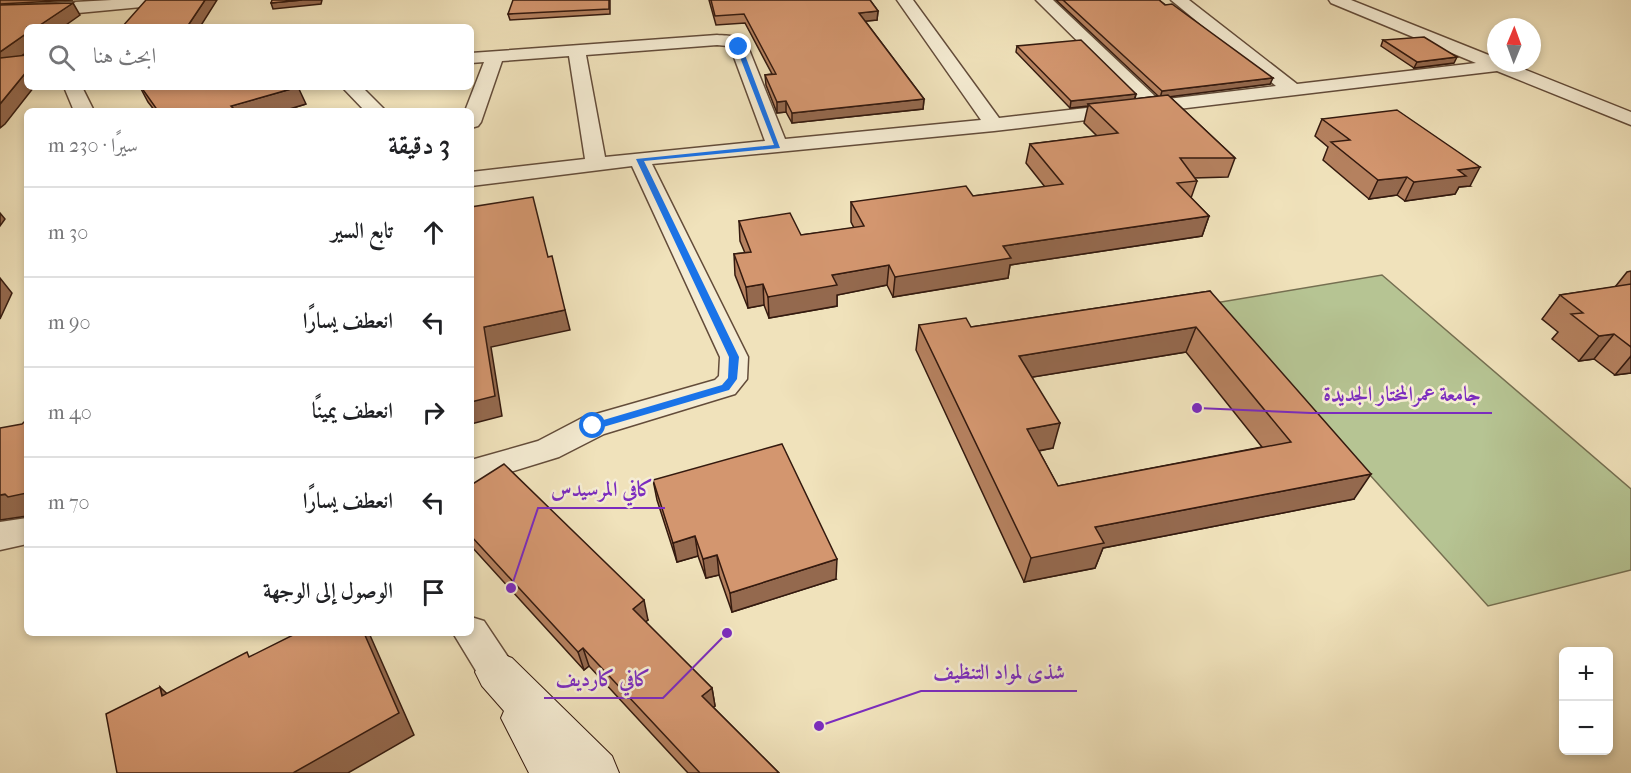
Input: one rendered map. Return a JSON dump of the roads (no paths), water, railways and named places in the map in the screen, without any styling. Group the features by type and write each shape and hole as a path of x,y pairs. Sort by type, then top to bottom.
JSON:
{"street":[{"path":"2,13 80,4 163,0"},
{"path":"905,0 994,125"},
{"path":"1044,0 1154,106"},
{"path":"1179,0 1293,90"},
{"path":"1337,0 1487,63"},
{"path":"73,24 80,4"},
{"path":"474,58 717,40 733,41 739,47 778,147"},
{"path":"577,52 596,164"},
{"path":"474,114 495,57"},
{"path":"474,178 639,159 994,125 1487,67"},
{"path":"1510,72 1631,119"},
{"path":"74,90 83,108"},
{"path":"354,90 373,108"},
{"path":"474,471 548,448 593,426 725,387 733,379 734,357 639,159"},
{"path":"0,536 24,532"},
{"path":"473,636 546,754 553,773"},
{"path":"497,672 595,773"}],"place":[{"name":"جامعة عمرالمختار الجديدة","path":"1197,408"},
{"name":"كافي المرسيدس","path":"511,588"},
{"name":"كافي كارديف","path":"727,633"},
{"name":"شذى لمواد التنظيف","path":"819,726"}]}
